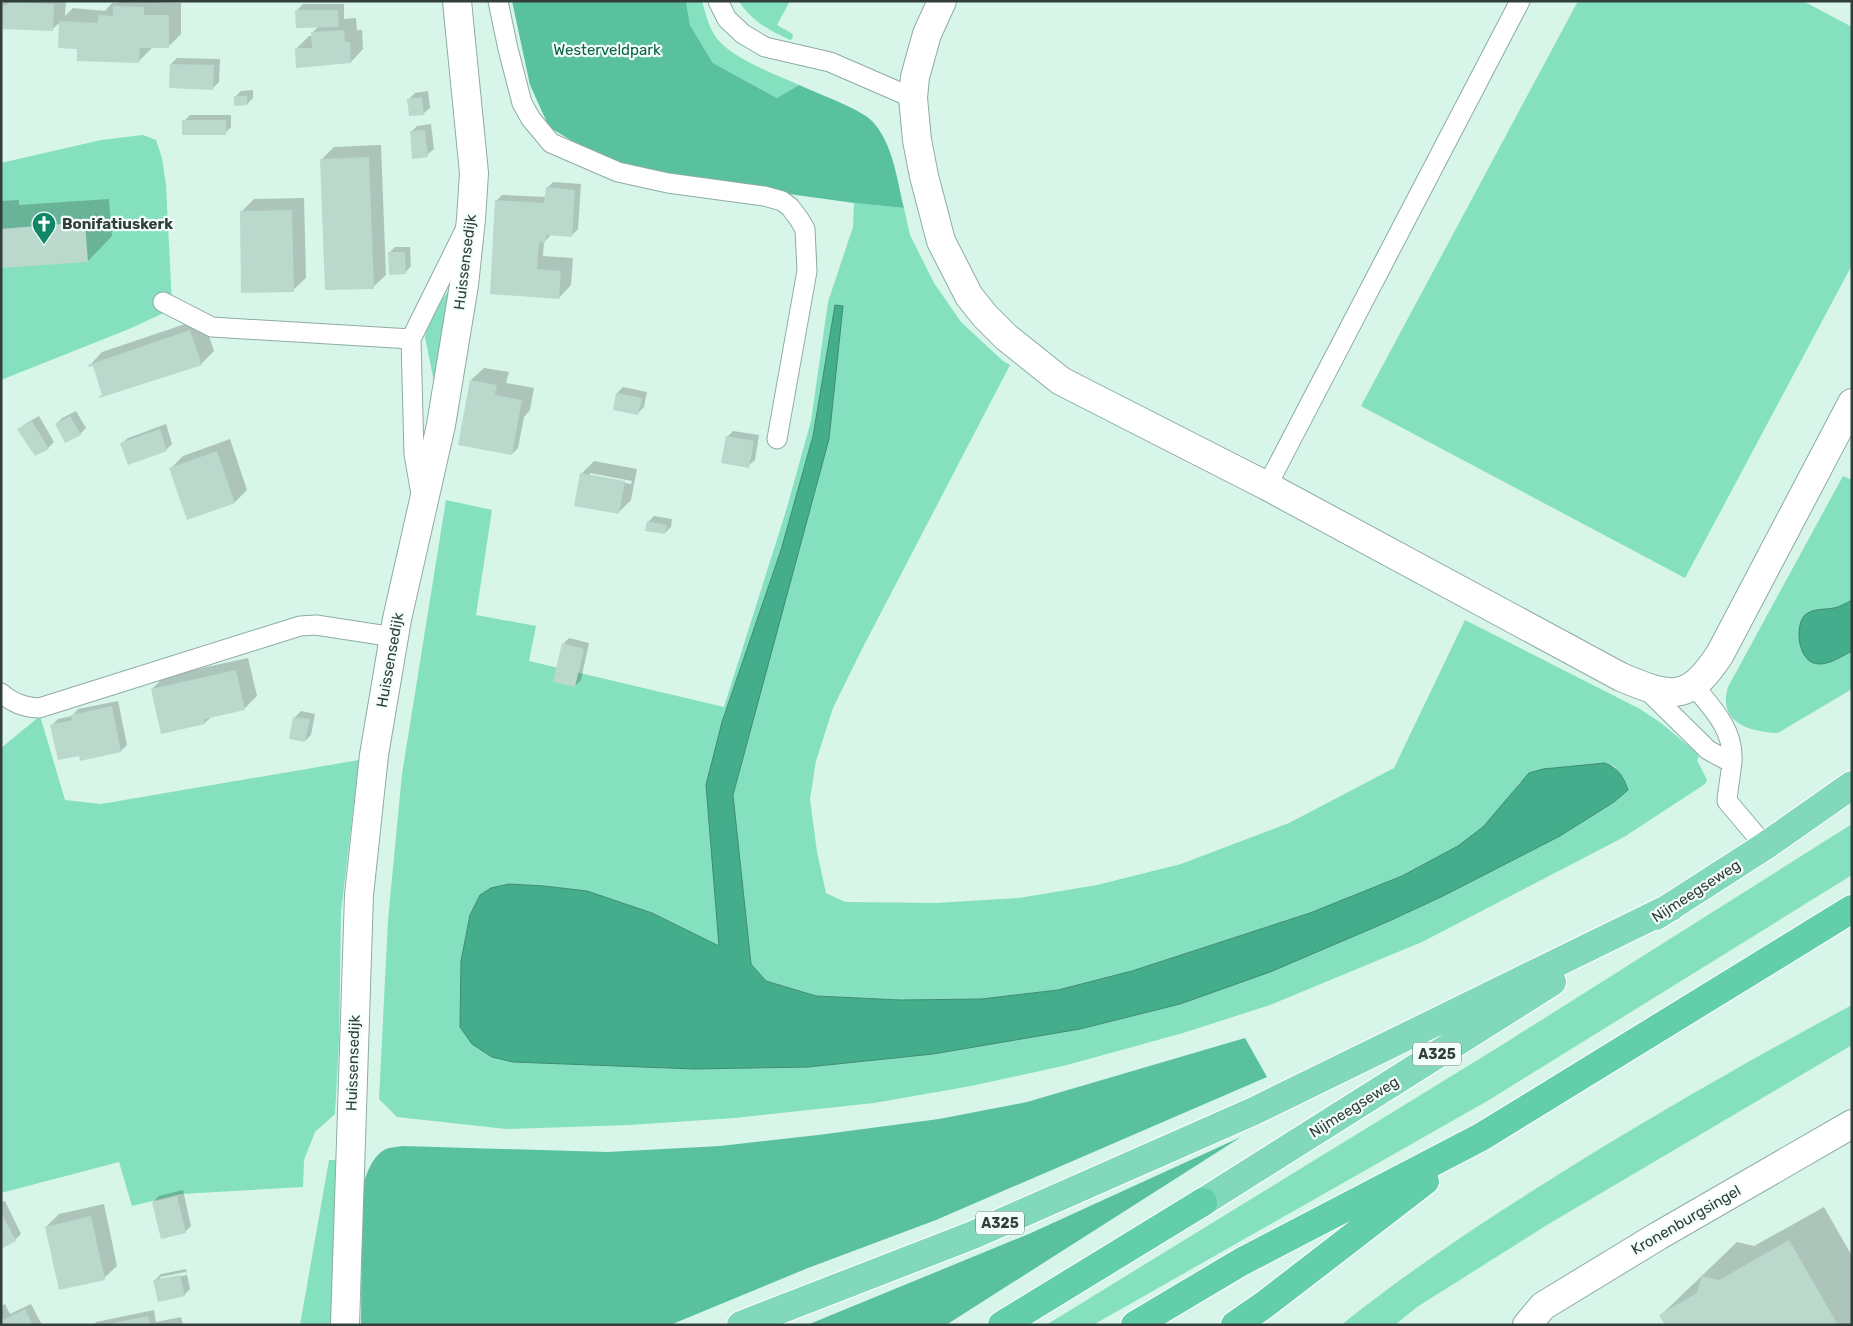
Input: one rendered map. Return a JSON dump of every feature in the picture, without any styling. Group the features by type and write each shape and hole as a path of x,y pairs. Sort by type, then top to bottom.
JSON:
{"highway":[{"name":"Nijmeegseweg","path":"1002,1325 1203,1202 1671,907 1765,846 1852,785"},
{"name":"A325","path":"741,1325 973,1235 1254,1111 1671,907"},
{"path":"1135,1325 1242,1262 1481,1137 1852,909"},
{"path":"1235,1325 1481,1137"}],"street":[{"name":"Huissensedijk","path":"345,1325 359,896 374,755 394,637 441,424 464,285 471,219 474,173 457,1"},
{"path":"942,1 927,34 915,77 914,98 917,140 924,176 941,241 969,296 985,316 1060,381 1267,486 1612,672 1643,686 1664,692 1679,691 1694,686 1708,672 1720,654 1852,403"},
{"name":"Kronenburgsingel","path":"1527,1325 1543,1306 1658,1236 1852,1124"}],"lane":[{"path":"498,1 522,103 531,119 551,143 618,172 668,183 764,196 782,201 790,207 799,219 805,229 807,271 777,439"},
{"path":"718,1 728,19 743,34 765,47 830,62 914,98"},
{"path":"1267,486 1520,1"},
{"path":"423,503 414,454 411,339 471,219"},
{"path":"163,302 212,327 411,339"},
{"path":"1,693 21,706 39,708 300,626 316,625 394,637"},
{"path":"1643,686 1708,750 1732,763"},
{"path":"1694,686 1720,718 1732,743 1728,801 1765,846"}],"shaded area":[{"path":"686,1 702,1 714,34 729,50 758,67 799,85 777,98 713,63 690,25"},
{"path":"739,1 790,1 777,25 793,34 792,39 783,37 761,24 749,14"},
{"path":"1578,1 1803,1 1852,27 1852,265 1685,578 1361,406"},
{"path":"143,135 156,140 162,158 166,185 172,305 168,311 129,329 1,380 1,163 101,140"},
{"path":"854,203 904,208 910,235 934,283 961,322 1003,361 1010,365 833,708 816,761 810,799 817,852 826,893 845,902 936,903 1019,898 1097,885 1181,864 1289,823 1394,768 1465,620 1640,709 1661,723 1697,753 1699,757 1697,760 1707,780 1705,784 1624,837 1422,942 1270,1005 1183,1033 1067,1065 971,1086 874,1103 735,1118 629,1125 506,1129 397,1117 379,1099 388,920 402,774 446,500 492,510 476,615 536,626 529,661 724,707 786,511 811,421 828,302 853,227","holes":["836,305 843,306 750,729 733,795 751,964 766,981 816,996 901,1000 981,999 1058,990 1132,971 1310,913 1402,876 1458,846 1483,827 1504,804 1520,782 1581,766 1606,763 1614,766 1624,778 1628,789 1614,802 1560,836 1443,896 1387,922 1180,1004 1080,1029 933,1054 808,1067 694,1069 513,1062 460,1027 461,961 470,915 480,895 491,888 509,884 587,891 652,913 719,946 722,722 781,550 813,436"]},
{"path":"449,290 435,387 425,337 429,318"},
{"path":"835,305 843,306 829,439 733,795 751,964 766,981 816,996 901,1000 981,999 1058,990 1132,971 1310,913 1402,876 1458,846 1483,827 1529,773 1543,769 1605,763 1620,774 1628,790 1614,802 1560,836 1443,896 1387,922 1270,972 1180,1004 1080,1029 933,1054 808,1067 694,1069 513,1062 492,1057 472,1044 460,1027 461,961 470,915 480,895 491,888 509,884 587,891 652,913 719,946 706,785 722,722 781,550 813,436"},
{"path":"1843,476 1852,480 1852,600 1843,605 1807,613 1801,622 1799,637 1803,652 1807,658 1819,664 1828,663 1852,651 1852,689 1778,733 1747,727 1732,717 1727,709 1728,687"},
{"path":"1852,600 1852,651 1828,663 1819,664 1812,662 1807,658 1800,645 1799,629 1804,616 1810,612 1843,605"},
{"path":"40,716 65,800 101,804 359,760 341,912 339,1040 335,1114 315,1132 304,1160 303,1187 181,1194 132,1206 119,1162 1,1193 1,748"},
{"path":"1852,824 1852,875 1489,1100 1093,1325 1046,1325 1502,1045"},
{"path":"1852,1005 1852,1045 1547,1225 1417,1307 1395,1325 1341,1325 1445,1248 1553,1178 1701,1089"},
{"path":"329,1160 336,1160 331,1325 300,1325"}],"green space":[{"name":"Westerveldpark","path":"512,1 686,1 690,25 713,63 777,98 799,85 849,106 872,121 890,151 904,208 854,203 622,171 549,127 530,85"},
{"path":"1245,1038 1267,1077 936,1220 808,1268 670,1325 361,1325 362,1187 374,1160 381,1152 388,1148 403,1146 607,1152 720,1146 818,1135 939,1119 1027,1102"},
{"path":"1241,1137 946,1325 807,1325 1031,1233"}],"building":[{"path":"10,2 54,4 53,31 1,29 1,7"},
{"path":"113,6 144,7 144,15 169,15 169,48 140,48 139,63 77,61 77,49 58,48 59,21 98,23 98,15 113,16"},
{"path":"295,10 338,10 339,27 296,28"},
{"path":"344,30 345,42 350,42 351,63 296,68 295,48 312,48 311,32"},
{"path":"170,64 214,65 213,90 169,88"},
{"path":"234,96 247,96 247,105 234,106"},
{"path":"422,97 424,115 409,116 407,99"},
{"path":"182,120 226,120 226,135 182,135"},
{"path":"425,130 428,157 412,159 410,131"},
{"path":"369,157 374,289 325,290 320,159"},
{"path":"546,187 575,190 572,237 546,235 545,243 539,242 537,269 561,271 559,299 490,294 495,200 544,203"},
{"path":"292,210 294,292 241,293 240,211"},
{"name":"Bonifatiuskerk","path":"85,222 88,262 1,268 1,229"},
{"path":"388,252 405,252 406,274 389,275"},
{"path":"190,330 202,365 99,398 102,395 93,366 89,367 88,365"},
{"path":"470,380 497,385 495,395 522,400 512,455 458,445"},
{"path":"616,393 642,398 638,415 613,410"},
{"path":"70,416 81,435 65,443 55,424"},
{"path":"32,421 49,449 35,456 17,429"},
{"path":"160,429 167,451 128,465 120,443"},
{"path":"726,436 754,441 749,468 721,463"},
{"path":"217,451 235,503 187,520 169,468"},
{"path":"580,473 625,481 619,514 574,506"},
{"path":"647,521 667,525 665,534 645,531"},
{"path":"562,643 584,649 575,687 553,682"},
{"path":"236,670 245,710 204,719 205,724 161,734 151,689"},
{"path":"112,706 121,752 80,761 79,756 58,760 50,725 72,720 71,715"},
{"path":"293,717 310,719 305,742 289,739"},
{"path":"177,1196 186,1233 161,1239 152,1202"},
{"path":"1,1212 16,1241 1,1249"},
{"path":"91,1216 105,1280 59,1290 45,1227"},
{"path":"1789,1240 1838,1325 1665,1325 1659,1315 1697,1293 1702,1276 1719,1280"},
{"path":"180,1275 185,1296 158,1302 153,1280"},
{"path":"25,1309 33,1325 1,1325 1,1313 4,1320"},
{"path":"148,1316 150,1325 108,1325 108,1324"}],"place":[{"name":"Bonifatiuskerk","path":"44,245"}]}
